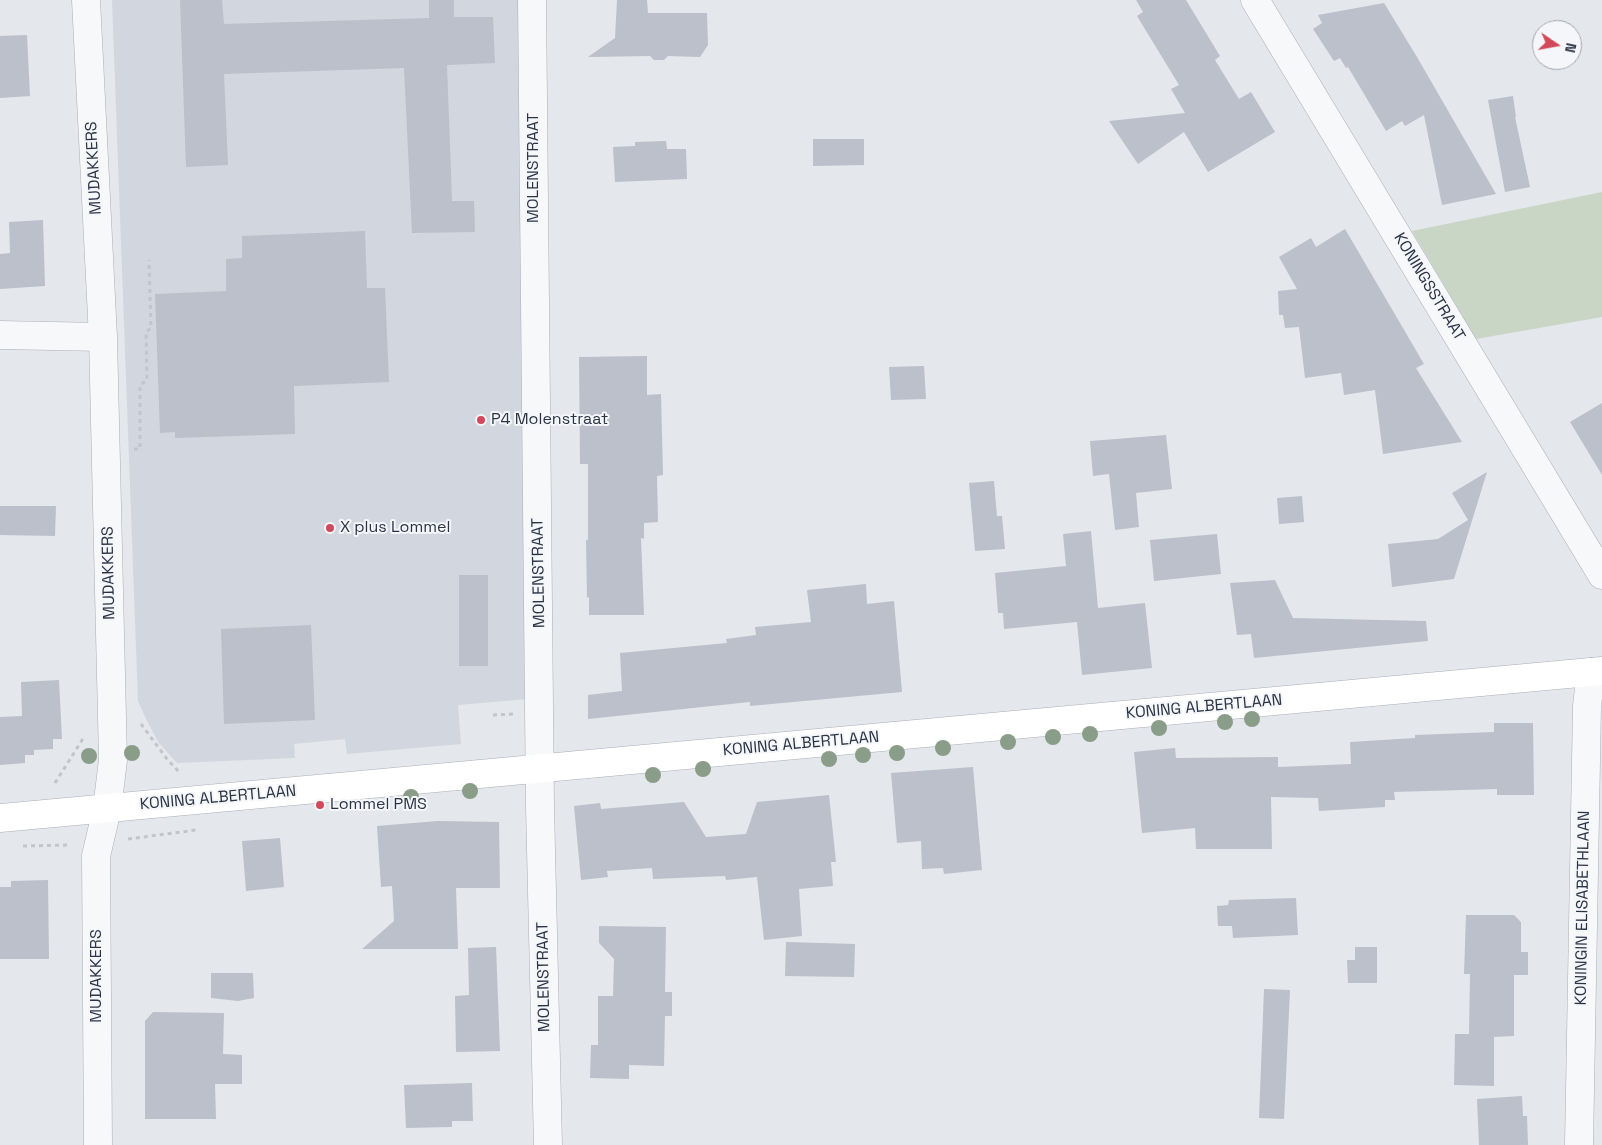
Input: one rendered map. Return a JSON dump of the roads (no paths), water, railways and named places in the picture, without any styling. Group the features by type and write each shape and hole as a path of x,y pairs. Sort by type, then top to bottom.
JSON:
{"main road":[{"name":"KONING ALBERTLAAN","path":"0,818 1596,672"}],"street":[{"name":"MUDAKKERS","path":"86,0 103,337 113,760 107,809 96,856 98,1145"},
{"name":"MOLENSTRAAT","path":"532,0 541,769 548,1145"},
{"name":"KONINGSSTRAAT","path":"1255,0 1602,575"},
{"path":"0,335 103,337"},
{"name":"KONINGIN ELISABETHLAAN","path":"1579,1145 1587,706 1596,672"}],"place":[{"name":"P4 Molenstraat","path":"481,420"},
{"name":"X plus Lommel","path":"330,528"},
{"name":"Lommel PMS","path":"320,805"}]}
